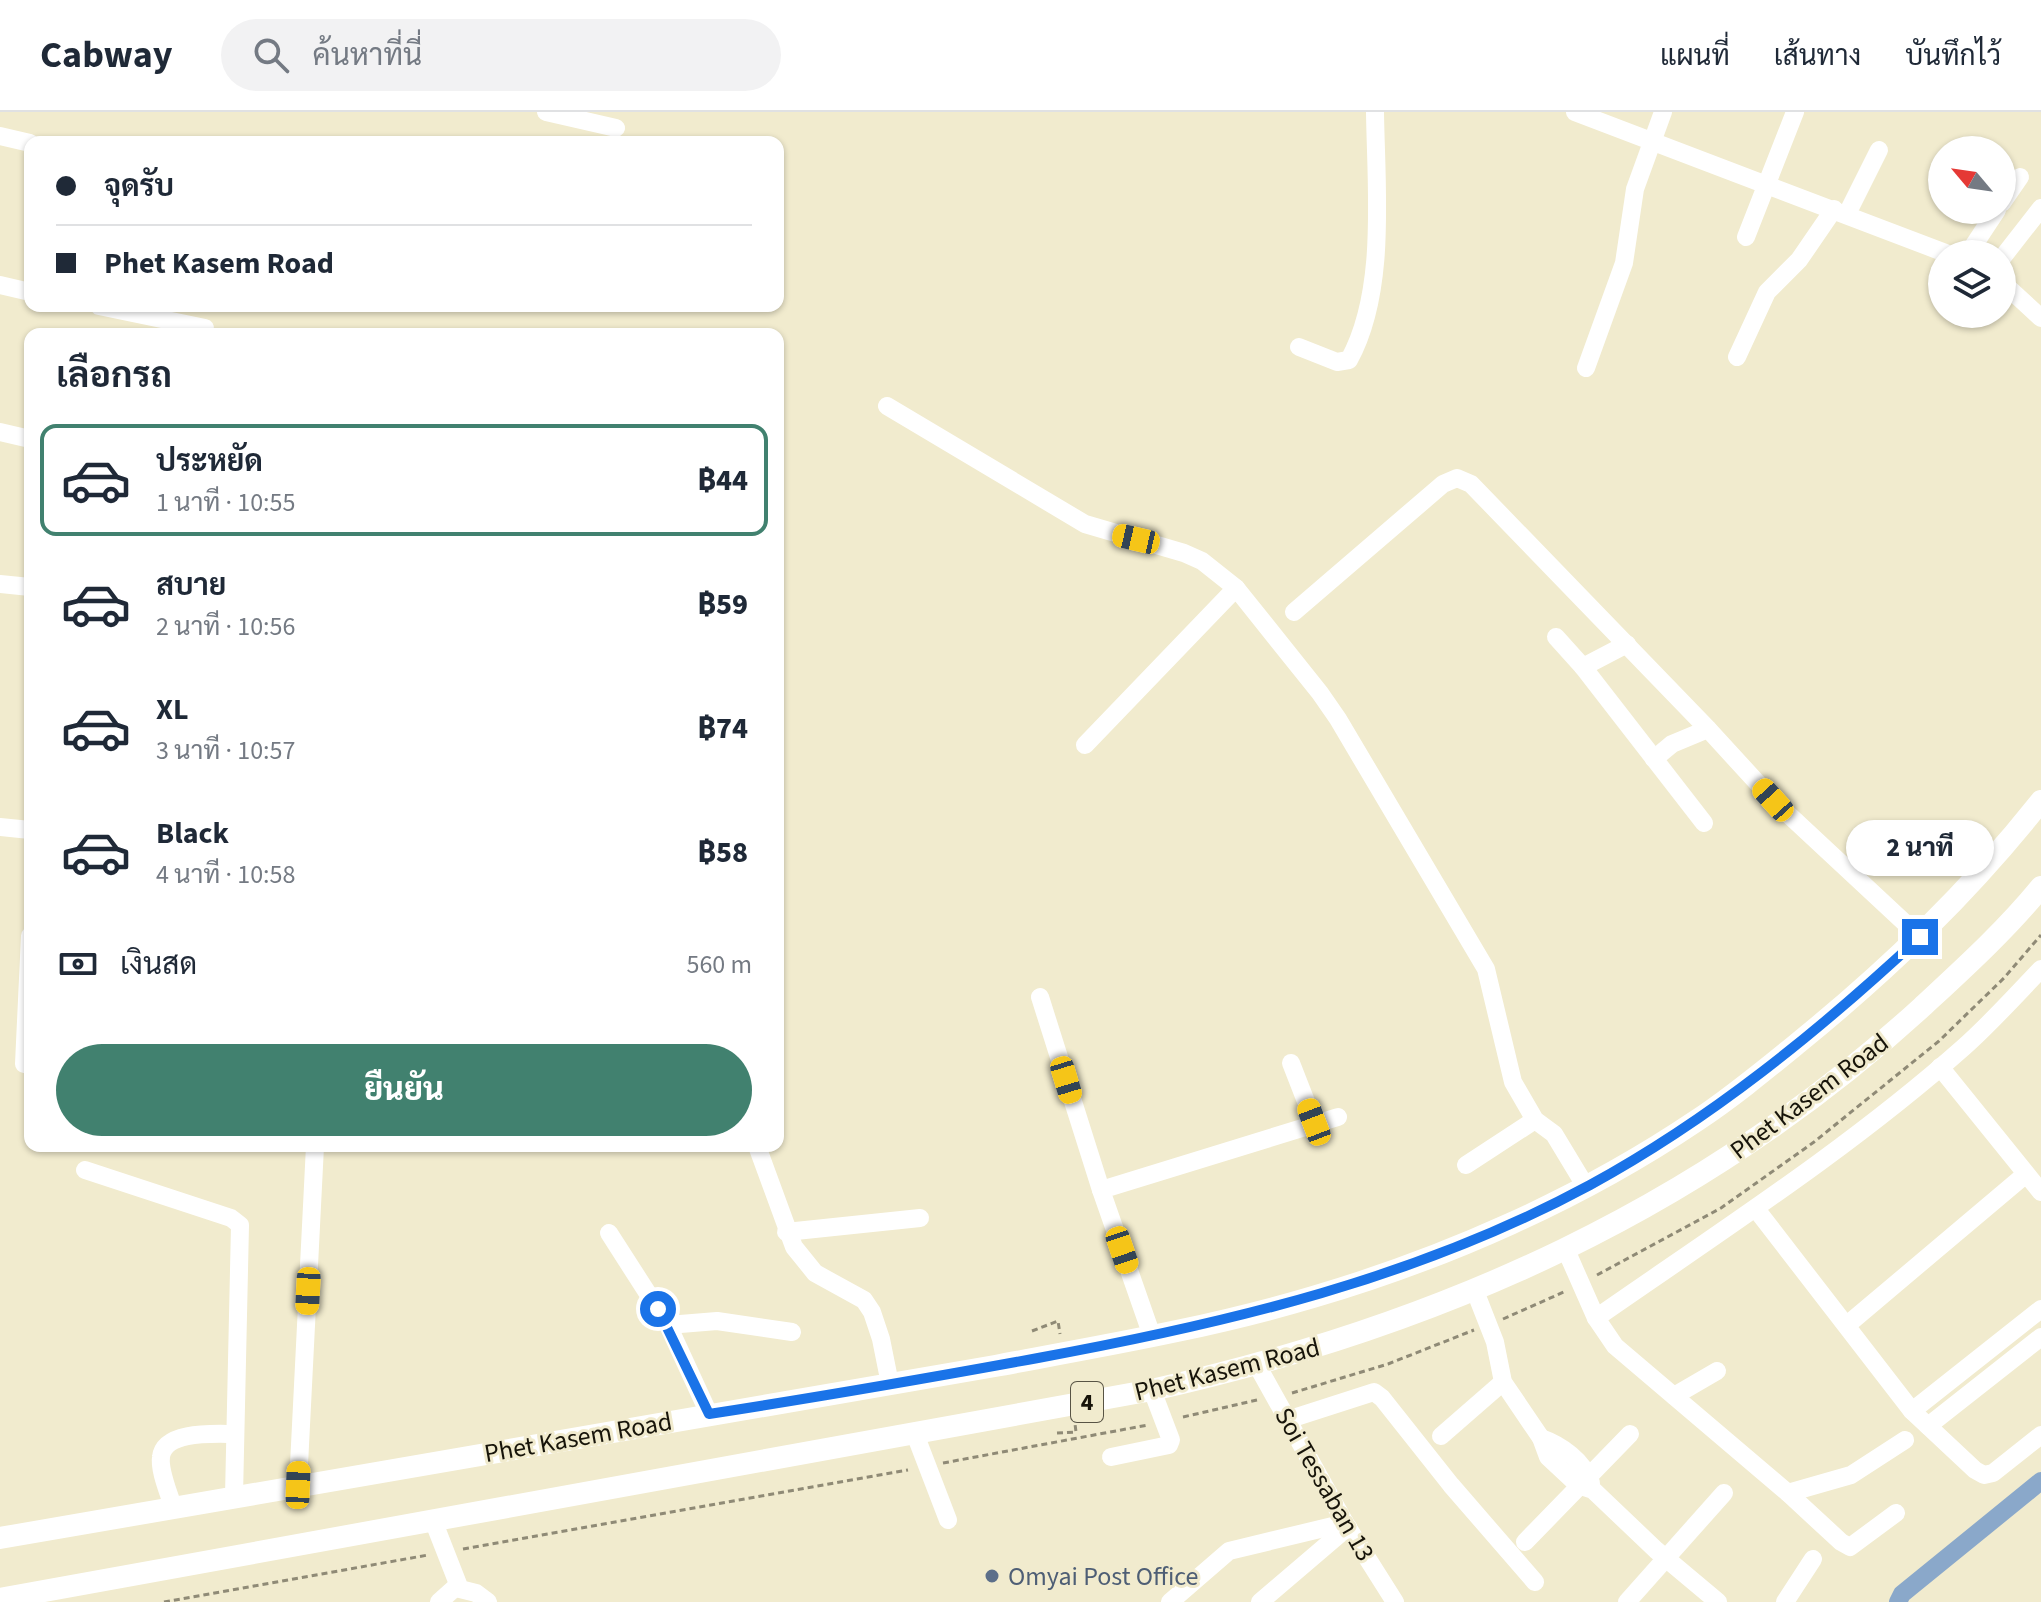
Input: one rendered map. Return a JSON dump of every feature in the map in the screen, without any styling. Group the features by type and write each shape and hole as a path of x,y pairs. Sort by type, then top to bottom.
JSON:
{"main road":[{"name":"Phet Kasem Road","path":"0,1538 1152,1336 1273,1308 1396,1270 1471,1240 1586,1187 1697,1121 1865,988 1920,937 1995,859 2041,801"},
{"name":"Phet Kasem Road","path":"0,1599 1152,1390 1257,1365 1383,1325 1475,1291 1566,1250 1626,1219 1734,1153 1831,1084 1885,1040 1966,966 2041,887"}],"street":[{"path":"546,112 616,128"},
{"path":"1299,347 1337,362 1349,360 1358,344 1376,247 1375,112"},
{"path":"1575,112 1928,246"},
{"path":"1586,368 1624,263 1635,189 1663,112"},
{"path":"1746,237 1795,112"},
{"path":"0,136 24,142"},
{"path":"1737,357 1767,292 1841,212 1879,150"},
{"path":"2016,183 2020,177"},
{"path":"2016,240 2041,208"},
{"path":"0,285 24,291"},
{"path":"2016,295 2041,318"},
{"path":"128,312 205,328"},
{"path":"887,406 1085,524 1184,553 1202,561 1236,588 1338,719 1486,969 1513,1082 1535,1120 1554,1134 1586,1187"},
{"path":"0,432 24,438"},
{"path":"1294,612 1443,484 1457,478 1471,484 1773,800 1920,937"},
{"path":"0,584 24,586"},
{"path":"1085,745 1236,588"},
{"path":"1556,637 1583,667 1704,823"},
{"path":"1583,667 1627,644"},
{"path":"1654,759 1672,744 1708,729"},
{"path":"0,827 24,829"},
{"path":"1596,1318 1756,1209 1940,1067 1966,1046 2041,969"},
{"path":"1040,997 1101,1190 1152,1336"},
{"path":"1291,1063 1314,1122"},
{"path":"1940,1067 2041,1192"},
{"path":"1101,1190 1338,1117"},
{"path":"1466,1165 1535,1120"},
{"path":"298,1485 315,1152"},
{"path":"759,1152 794,1247 815,1273 864,1300 872,1312 890,1384"},
{"path":"85,1170 231,1218 240,1225 234,1496"},
{"path":"1847,1325 2026,1174"},
{"path":"1756,1209 1912,1411 1975,1470 1984,1475 1993,1473 2041,1435"},
{"path":"786,1232 920,1218"},
{"path":"609,1233 668,1325 709,1414"},
{"path":"1566,1250 1596,1318 1615,1346 1841,1542 1850,1547 1896,1513"},
{"path":"1475,1291 1495,1342 1503,1382 1541,1438 1548,1457 1586,1483 1718,1602"},
{"path":"1912,1411 2041,1309"},
{"path":"668,1325 717,1321 792,1332"},
{"path":"1928,1426 2041,1337"},
{"name":"Soi Tessaban 13","path":"1257,1365 1346,1525 1395,1602"},
{"path":"1674,1396 1717,1371"},
{"path":"1441,1436 1503,1382"},
{"path":"1111,1457 1169,1445 1171,1440 1152,1390"},
{"path":"1287,1420 1374,1392 1535,1582"},
{"path":"173,1507 161,1457 165,1447 172,1441 198,1435 235,1434"},
{"path":"915,1434 948,1520"},
{"path":"1525,1542 1586,1483 1630,1434"},
{"path":"1788,1493 1851,1475 1905,1440"},
{"path":"1627,1602 1724,1493"},
{"path":"433,1520 460,1589 476,1593 488,1602"},
{"path":"1170,1602 1229,1551 1346,1525"},
{"path":"1260,1602 1346,1525"},
{"path":"1785,1602 1813,1559"},
{"path":"439,1602 458,1585"}],"path":[{"path":"1032,1331 1058,1321 1060,1335"},
{"path":"164,1602 1099,1436 1256,1401"},
{"path":"1057,1433 1076,1432 1074,1418"}],"waterway":[{"path":"1898,1602 1902,1594 2041,1481"}],"place":[{"name":"Omyai Post Office","path":"992,1576"}],"route":[{"path":"658,1309 709,1414 1128,1341 1314,1297 1396,1270 1471,1240 1586,1187 1626,1164 1697,1121 1771,1065 1865,988 1920,937"}]}
